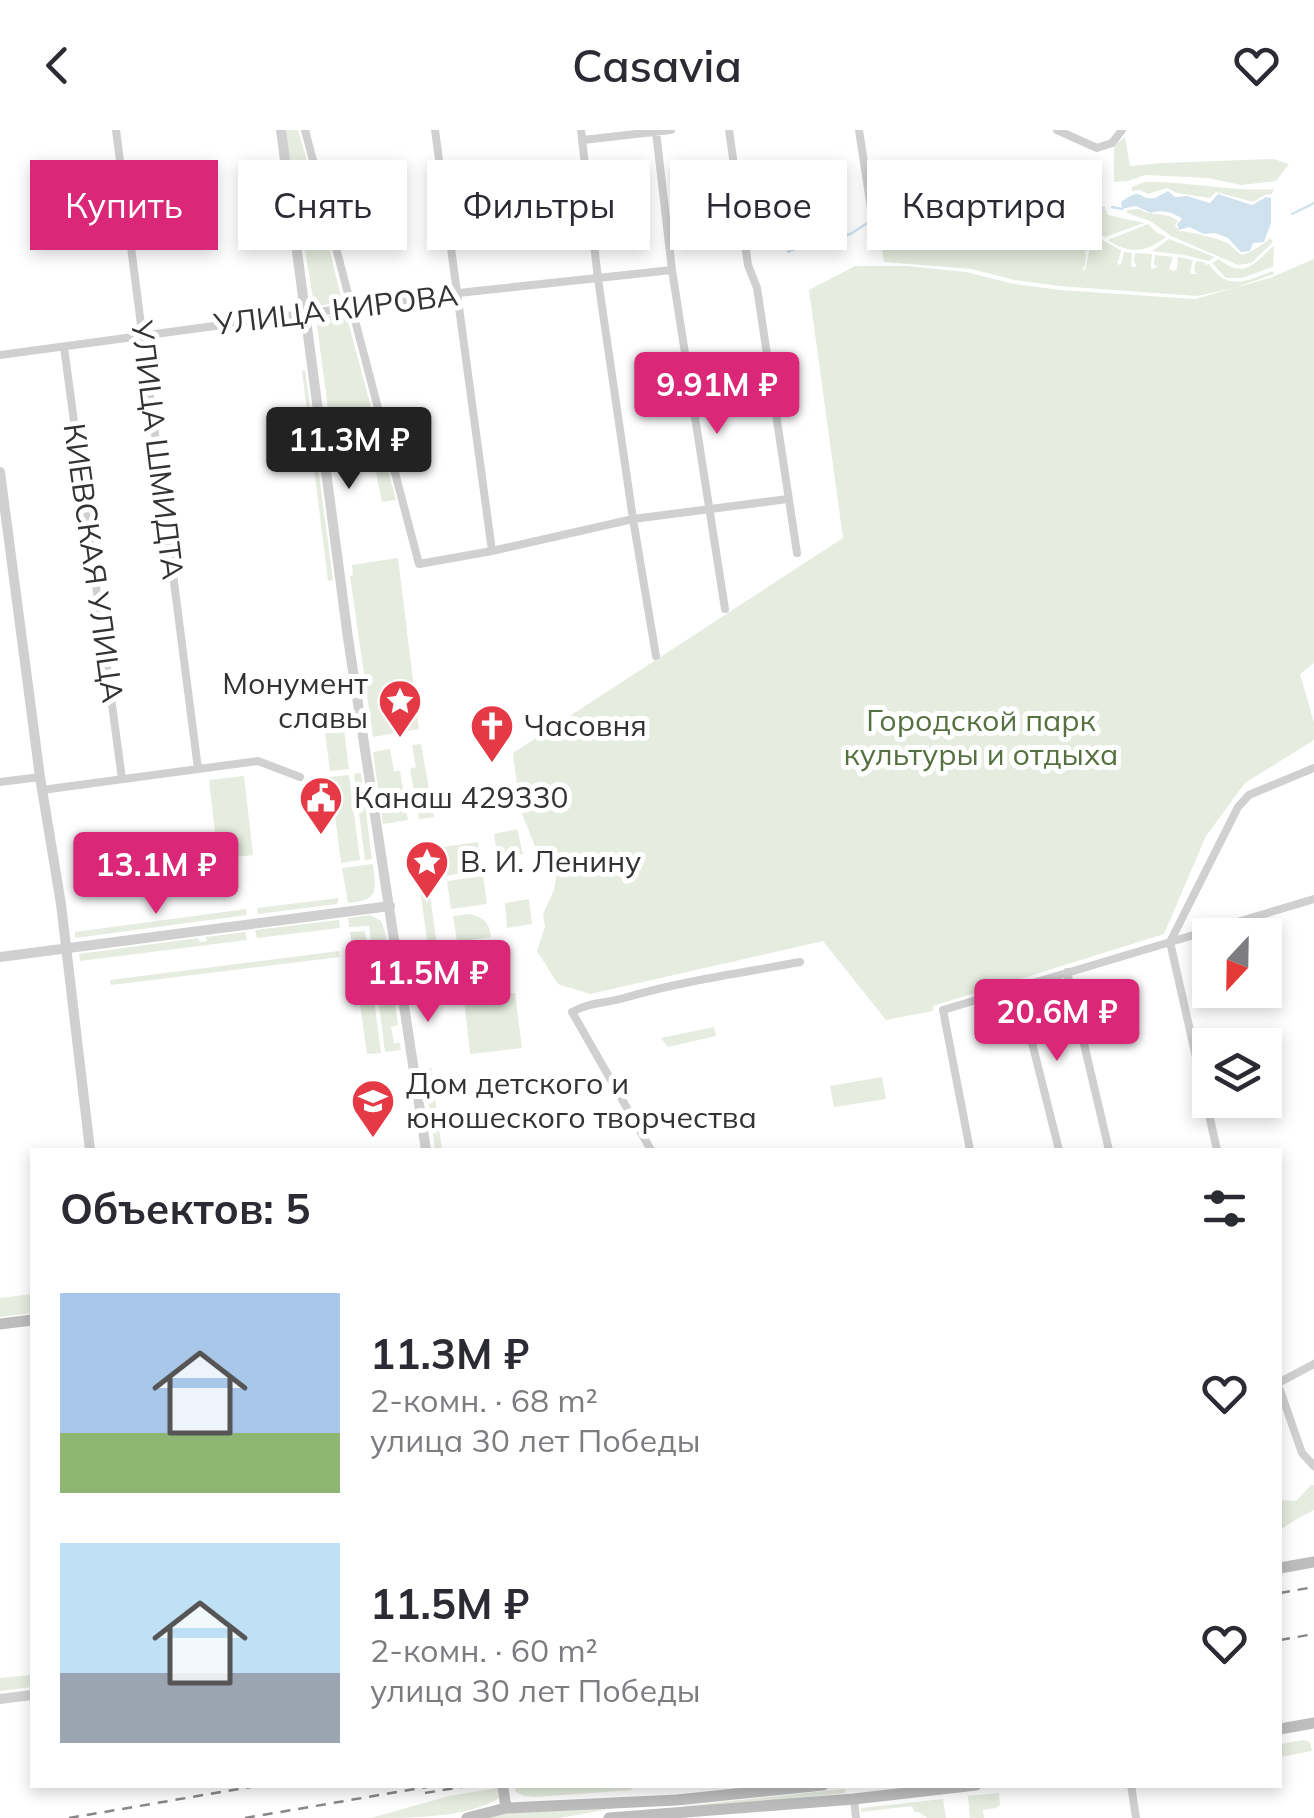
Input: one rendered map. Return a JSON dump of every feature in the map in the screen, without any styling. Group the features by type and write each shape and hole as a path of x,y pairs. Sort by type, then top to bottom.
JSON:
{"main road":[{"path":"0,1324 30,1320"},
{"path":"1282,1568 1314,1562"},
{"path":"1282,1729 1314,1724"},
{"path":"503,1788 506,1808"},
{"path":"466,1818 506,1808 677,1800 795,1788"},
{"path":"852,1788 854,1799"},
{"path":"609,1818 950,1788"}],"street":[{"name":"УЛИЦА ШМИДТА","path":"116,130 198,769"},
{"path":"281,130 348,638 426,1148"},
{"path":"305,130 419,564 633,519 788,499"},
{"path":"435,130 492,551"},
{"path":"656,656 598,279 582,135 672,130"},
{"path":"729,130 797,552"},
{"path":"859,130 867,182"},
{"path":"1057,130 1097,148 1112,143 1122,130"},
{"path":"656,132 672,270 724,609"},
{"name":"УЛИЦА КИРОВА","path":"0,355 458,293 672,270"},
{"name":"КИЕВСКАЯ УЛИЦА","path":"64,346 122,779"},
{"path":"0,472 67,948 90,1148"},
{"path":"42,790 258,761 300,778"},
{"path":"1217,1148 1170,942 1238,807 1249,795 1314,768"},
{"path":"0,782 40,777"},
{"path":"970,1148 942,1010 1314,899"},
{"path":"0,957 390,906"},
{"path":"651,1148 572,1012 663,987 800,962"},
{"path":"1067,972 1108,1148"},
{"path":"1018,986 1058,1148"},
{"path":"1282,1381 1314,1364"},
{"path":"1282,1396 1302,1454 1314,1466"},
{"path":"0,1699 30,1695"},
{"path":"1131,1788 1136,1818"},
{"path":"854,1799 856,1818"}],"green space":[{"path":"285,130 298,130 306,160 290,160"},
{"path":"1125,137 1130,166 1274,159 1289,164 1276,181 1241,185 1208,178 1145,175 1114,182 1114,146"},
{"path":"1145,182 1274,189 1272,194 1253,202 1216,192 1210,198 1167,188 1148,194 1132,191 1132,187"},
{"path":"1139,209 1173,218 1178,221 1175,225 1179,231 1225,242 1242,255 1270,238 1273,242 1251,263 1238,265 1127,213"},
{"path":"1102,210 1108,215 1144,223 1105,237"},
{"path":"1148,224 1166,237 1138,250 1108,240"},
{"path":"1169,239 1215,257 1209,261 1152,251"},
{"path":"1102,240 1121,250 1118,265 1124,252 1132,253 1134,268 1135,253 1152,254 1153,269 1157,267 1155,255 1173,257 1169,269 1174,271 1178,257 1193,260 1192,274 1197,274 1196,261 1204,262 1230,281 1246,281 1273,271 1274,274 1197,296 1059,286 971,269 884,262 882,250 1087,250 1082,268 1085,271 1089,250 1102,250"},
{"path":"1274,246 1273,267 1242,278 1226,278 1212,263 1219,259 1243,269"},
{"path":"305,250 330,250 342,301 314,304"},
{"name":"Городской парк культуры и отдыха","path":"1314,259 1314,663 1300,674 1314,723 1314,740 1245,783 1206,836 1164,934 933,1006 933,1011 886,1020 823,941 590,994 558,984 537,951 545,927 543,914 554,890 557,871 535,846 520,809 513,753 843,538 809,290 855,266 906,266 966,272 1060,290 1195,299 1270,278"},
{"path":"339,314 347,318 396,500 382,502 375,467 336,471 317,325 322,317"},
{"path":"305,370 333,580 328,581 302,371"},
{"path":"398,558 419,729 373,737 350,576 352,565"},
{"path":"344,730 349,769 330,771 325,733"},
{"path":"421,744 434,817 419,819 410,769 416,767 412,745"},
{"path":"390,749 394,771 400,771 408,820 383,824 373,752"},
{"path":"361,773 372,859 365,860 354,774"},
{"path":"349,775 360,860 341,863 330,777"},
{"path":"244,776 253,855 218,859 209,780"},
{"path":"517,829 523,854 498,859 494,834"},
{"path":"478,842 478,858 473,867 447,876 443,847"},
{"path":"424,851 437,946 428,947 415,852"},
{"path":"373,864 373,893 365,900 348,903 342,868"},
{"path":"483,876 487,904 451,909 447,881"},
{"path":"339,898 337,904 258,914 257,908"},
{"path":"529,899 532,924 507,928 505,903"},
{"path":"246,909 247,915 75,938 75,932"},
{"path":"469,914 485,921 491,937 457,942 453,916"},
{"path":"370,915 381,921 385,931 398,1025 391,1027 394,1043 400,1043 401,1050 385,1052 369,926 349,927 348,918"},
{"path":"339,920 340,928 257,938 255,930"},
{"path":"365,931 381,1053 367,1054 350,932"},
{"path":"245,932 247,940 80,961 79,954 198,938 200,942 207,941 206,937"},
{"path":"339,951 340,957 111,985 110,980"},
{"path":"515,993 522,1048 470,1054 464,999"},
{"path":"714,1027 716,1036 668,1047 661,1038"},
{"path":"431,1068 442,1148 435,1148 424,1069"},
{"path":"882,1077 886,1099 834,1107 830,1086"},
{"path":"30,1294 30,1313 0,1317 0,1298"},
{"path":"1314,1485 1314,1510 1282,1529 1282,1500 1296,1501"},
{"path":"30,1675 30,1687 0,1691 0,1678"},
{"path":"1303,1740 1310,1742 1312,1751 1282,1757 1282,1744"},
{"path":"497,1788 499,1798 472,1810 438,1816 371,1818 449,1796"},
{"path":"515,1788 632,1790 535,1797 516,1792"},
{"path":"845,1789 845,1793 685,1810 684,1806"},
{"path":"999,1793 1000,1805 983,1810 984,1818 970,1818 968,1796"},
{"path":"943,1799 946,1818 927,1818 914,1812 912,1806 861,1812 861,1808"},
{"path":"615,1808 560,1818 488,1818 508,1813"}],"water":[{"path":"1168,191 1175,197 1187,196 1210,203 1218,194 1252,205 1271,198 1271,223 1264,242 1253,243 1250,251 1241,252 1228,238 1215,233 1204,234 1189,227 1179,230 1177,224 1182,219 1171,213 1151,213 1136,206 1122,209 1121,202 1133,195 1155,198"}],"waterway":[{"path":"1292,214 1314,203"},
{"path":"1112,207 1122,209"},
{"path":"788,252 803,245 829,243 867,223"}],"railway":[{"path":"1282,1593 1314,1587"},
{"path":"1282,1640 1314,1634"},
{"path":"69,1818 244,1788"},
{"path":"245,1818 420,1788"},
{"path":"425,1793 456,1788"}],"place":[{"name":"Монумент славы","path":"400,739"},
{"name":"Часовня","path":"492,764"},
{"name":"Канаш 429330","path":"321,836"},
{"name":"В. И. Ленину","path":"427,900"},
{"name":"Дом детского и юношеского творчества","path":"373,1139"}]}
